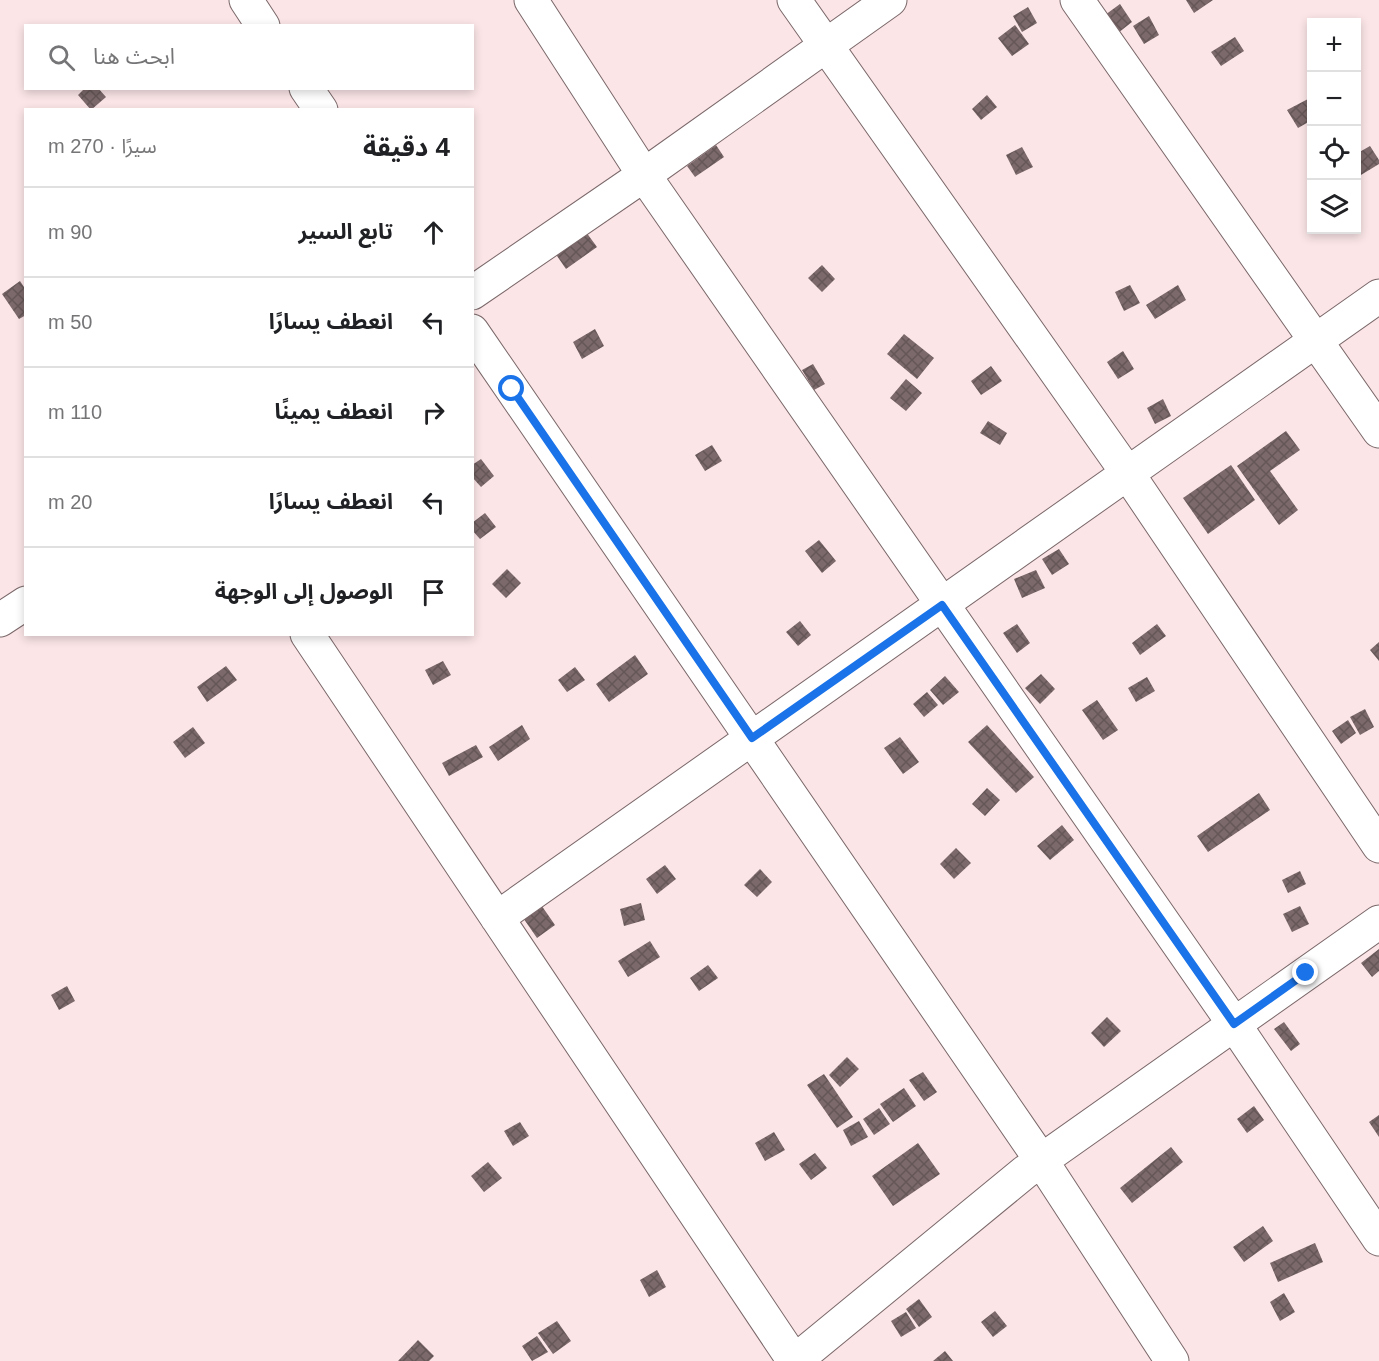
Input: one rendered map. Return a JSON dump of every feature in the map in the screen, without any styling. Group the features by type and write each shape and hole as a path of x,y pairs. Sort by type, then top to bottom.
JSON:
{"street":[{"path":"246,0 262,24"},
{"path":"531,0 644,175 1234,1024 1379,1239"},
{"path":"794,0 1128,474 1379,846"},
{"path":"474,293 890,0"},
{"path":"1077,0 1379,431"},
{"path":"307,90 320,108"},
{"path":"497,918 1379,296"},
{"path":"474,334 1041,1160 1172,1361"},
{"path":"0,621 24,604"},
{"path":"308,636 795,1361 1041,1160 1379,922"}],"building":[{"path":"1186,0 1213,0 1194,13"},
{"path":"1120,4 1132,22 1118,33 1105,15"},
{"path":"1028,7 1037,23 1022,32 1013,16"},
{"path":"1149,16 1159,35 1144,44 1133,26"},
{"path":"1015,25 1029,44 1012,56 998,38"},
{"path":"1235,37 1244,51 1221,66 1211,52"},
{"path":"83,90 100,90 106,97 93,108 89,108 78,95"},
{"path":"987,95 997,107 981,120 972,109"},
{"path":"1307,100 1307,123 1298,128 1287,110"},
{"path":"716,145 724,157 695,177 687,166"},
{"path":"1370,146 1379,164 1361,175 1361,151"},
{"path":"1022,147 1033,167 1016,175 1006,155"},
{"path":"586,232 597,247 566,269 555,253"},
{"path":"822,265 835,279 822,292 808,278"},
{"path":"20,281 24,287 24,316 19,319 2,294"},
{"path":"1130,285 1140,303 1124,311 1115,292"},
{"path":"1178,285 1186,300 1155,319 1146,305"},
{"path":"595,329 604,346 582,359 573,342"},
{"path":"904,334 934,358 917,379 887,354"},
{"path":"1123,351 1134,369 1118,379 1107,362"},
{"path":"813,364 825,384 814,390 802,370"},
{"path":"991,366 1002,381 981,395 971,381"},
{"path":"906,379 922,393 906,411 890,398"},
{"path":"1163,399 1171,416 1155,424 1147,408"},
{"path":"988,421 1007,433 1000,445 980,433"},
{"path":"1286,431 1300,450 1270,471 1298,510 1279,525 1237,466"},
{"path":"712,445 722,461 705,471 695,455"},
{"path":"481,459 494,476 481,487 474,479 474,464"},
{"path":"1231,465 1255,500 1208,534 1183,498"},
{"path":"485,513 496,527 480,539 474,532 474,521"},
{"path":"819,540 836,561 822,573 805,551"},
{"path":"1059,549 1069,564 1052,575 1042,559"},
{"path":"507,569 521,583 506,598 492,584"},
{"path":"1036,570 1045,588 1022,598 1014,579"},
{"path":"800,621 811,635 798,646 786,632"},
{"path":"1017,624 1030,643 1017,653 1003,633"},
{"path":"1157,624 1166,636 1140,655 1132,643"},
{"path":"1379,642 1379,661 1370,650"},
{"path":"635,655 648,674 609,702 596,684"},
{"path":"443,661 451,675 433,685 425,670"},
{"path":"226,666 237,680 207,702 197,687"},
{"path":"575,667 585,680 567,692 558,680"},
{"path":"1041,674 1055,689 1040,704 1025,688"},
{"path":"945,676 959,692 943,705 930,690"},
{"path":"1147,677 1155,691 1136,702 1128,688"},
{"path":"927,692 938,705 924,717 913,704"},
{"path":"1097,700 1118,730 1103,740 1082,710"},
{"path":"1365,709 1374,727 1360,735 1350,717"},
{"path":"1348,720 1356,733 1341,744 1332,731"},
{"path":"522,725 530,739 498,761 489,747"},
{"path":"987,725 1034,777 1016,793 968,742"},
{"path":"193,727 205,743 185,758 173,742"},
{"path":"900,737 919,762 903,774 884,748"},
{"path":"476,745 483,757 449,776 442,763"},
{"path":"987,788 1000,800 985,816 972,804"},
{"path":"1259,793 1270,810 1208,852 1197,836"},
{"path":"1062,825 1074,840 1050,860 1037,846"},
{"path":"956,848 971,863 954,879 940,864"},
{"path":"665,865 676,879 657,894 646,879"},
{"path":"760,869 772,882 757,897 744,885"},
{"path":"1300,871 1306,884 1288,893 1282,880"},
{"path":"537,899 555,925 537,938 519,912"},
{"path":"641,903 645,920 624,926 620,909"},
{"path":"1300,906 1309,924 1292,932 1283,914"},
{"path":"650,941 660,957 628,977 618,961"},
{"path":"1379,949 1379,971 1372,977 1361,963"},
{"path":"708,965 718,978 699,991 690,978"},
{"path":"67,986 75,1001 59,1010 51,995"},
{"path":"1107,1017 1121,1031 1104,1047 1091,1033"},
{"path":"1284,1022 1300,1044 1291,1051 1274,1029"},
{"path":"847,1057 859,1069 840,1087 829,1075"},
{"path":"923,1072 937,1092 924,1101 909,1080"},
{"path":"824,1074 853,1117 837,1128 807,1085"},
{"path":"904,1088 916,1106 893,1122 880,1104"},
{"path":"1254,1106 1264,1120 1247,1133 1237,1119"},
{"path":"879,1108 890,1124 874,1135 863,1119"},
{"path":"1379,1115 1379,1137 1369,1122"},
{"path":"859,1121 868,1137 851,1146 843,1130"},
{"path":"520,1122 529,1136 513,1146 504,1131"},
{"path":"774,1132 785,1150 765,1161 755,1143"},
{"path":"918,1143 940,1174 893,1206 872,1176"},
{"path":"1171,1147 1183,1162 1132,1203 1120,1188"},
{"path":"815,1153 827,1168 811,1180 799,1164"},
{"path":"488,1162 502,1178 484,1192 471,1176"},
{"path":"1263,1226 1273,1241 1244,1262 1233,1247"},
{"path":"1315,1243 1323,1262 1278,1282 1270,1263"},
{"path":"657,1270 666,1287 649,1297 640,1280"},
{"path":"1284,1293 1295,1312 1280,1321 1270,1302"},
{"path":"919,1299 932,1317 919,1327 906,1309"},
{"path":"995,1311 1007,1326 993,1337 981,1322"},
{"path":"906,1312 916,1328 901,1337 891,1321"},
{"path":"557,1321 571,1341 553,1354 538,1333"},
{"path":"537,1336 548,1352 532,1361 522,1346"},
{"path":"418,1340 434,1356 429,1361 398,1361"},
{"path":"945,1351 953,1361 933,1361"}],"route":[{"path":"512,389 752,738 942,605 1234,1024 1306,973"}]}
